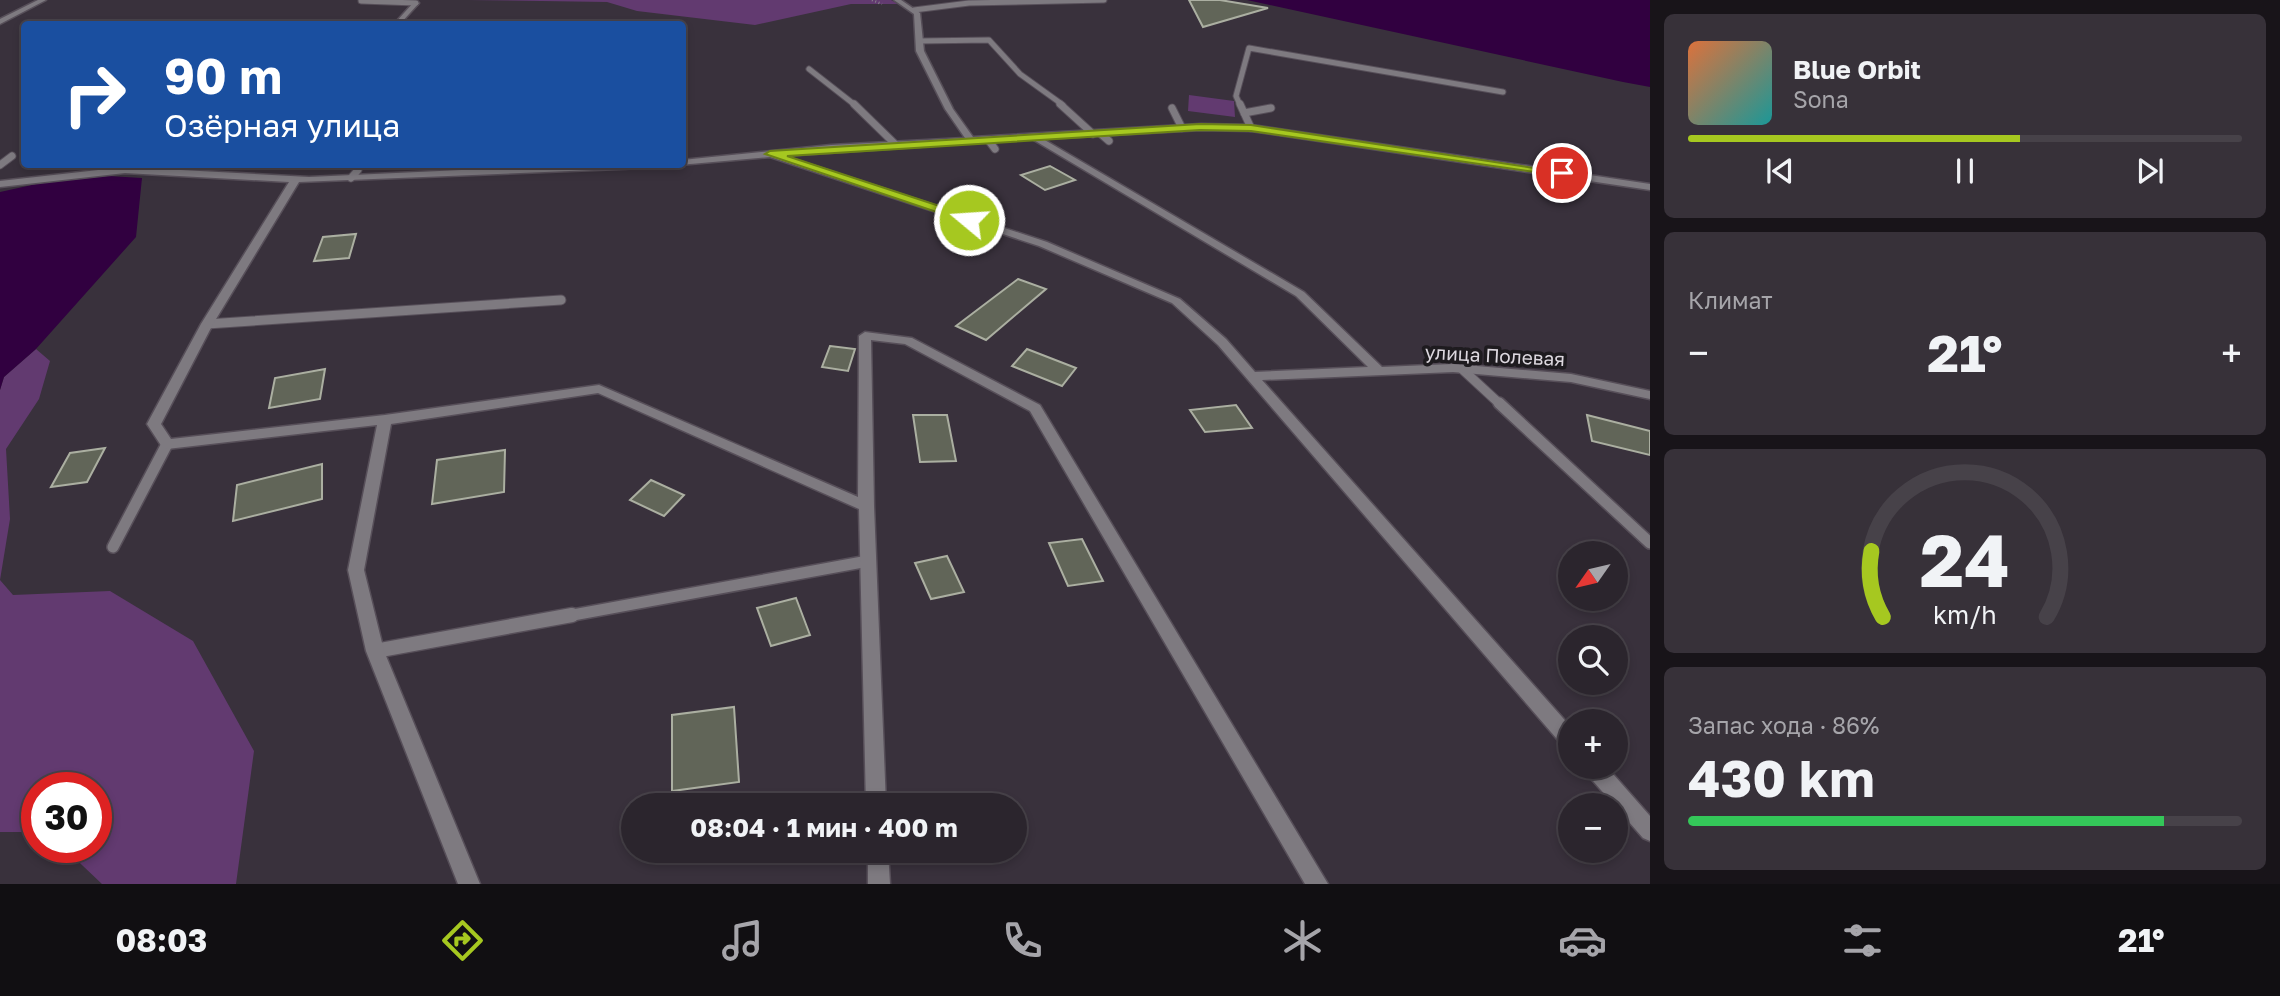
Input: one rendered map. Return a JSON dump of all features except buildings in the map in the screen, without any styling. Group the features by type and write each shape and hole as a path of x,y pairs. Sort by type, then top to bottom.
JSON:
{"street":[{"path":"0,22 43,0"},
{"path":"897,0 917,13 920,51 949,109 972,142"},
{"path":"400,21 416,3"},
{"path":"686,163 896,145 972,142 992,145 1036,138 1163,133 1182,128 1251,128 1650,187"},
{"path":"1036,138 1300,293 1378,371"},
{"path":"770,154 1043,244 1176,301 1222,342 1558,726"},
{"path":"274,177 281,168"},
{"path":"468,173 474,168"},
{"path":"0,184 125,170 296,179 355,171 468,173 579,168"},
{"path":"296,179 207,324 154,424 167,444 386,419 599,389 866,506"},
{"path":"876,793 866,506 865,336 908,341 1035,408 1317,884"},
{"name":"улица Полевая","path":"1252,376 1462,369 1571,378 1650,395"},
{"path":"386,419 356,570 375,651 469,884"},
{"path":"1604,779 1650,831"},
{"path":"878,863 879,884"}],"lane":[{"path":"914,10 969,3 1104,0"},
{"path":"362,1 416,3"},
{"path":"919,41 989,40 1004,62 1041,93 1101,136"},
{"path":"1251,128 1236,96 1249,48 1503,92"},
{"path":"809,69 854,104 896,145"},
{"path":"1172,108 1182,128"},
{"path":"1244,113 1271,108"},
{"path":"0,165 12,156"},
{"path":"207,324 561,300"},
{"path":"1462,369 1650,543"},
{"path":"113,547 167,444"},
{"path":"375,651 868,561"}],"shaded area":[{"path":"468,0 891,0 898,4 851,4 755,25 637,11 607,2"},
{"path":"1247,0 1650,0 1650,87 1623,82"},
{"path":"1189,95 1234,101 1235,117 1188,111"},
{"path":"108,176 142,178 136,237 36,349 4,377 0,390 0,192 41,183"},
{"path":"36,349 50,361 39,399 6,449 10,519 0,580 0,390 4,377"},
{"path":"0,580 13,595 110,591 193,641 254,751 236,884 102,884 80,863 112,863 112,772 21,772 21,832 0,832"}],"route":[{"path":"969,220 770,154 831,148 1200,127 1251,128 1562,173"}]}
